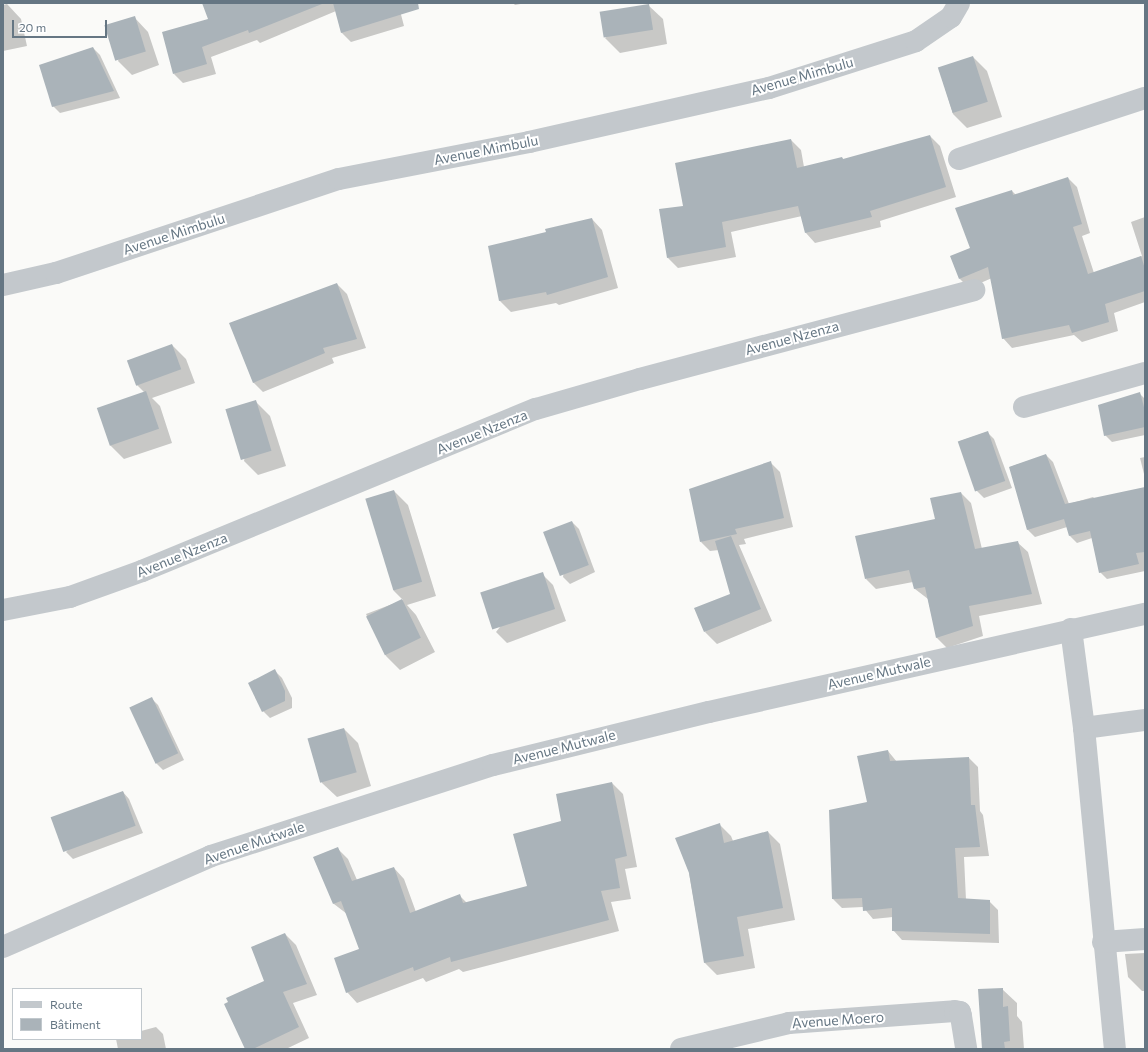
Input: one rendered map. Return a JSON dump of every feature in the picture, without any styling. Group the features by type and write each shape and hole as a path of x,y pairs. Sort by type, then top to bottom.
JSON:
{"street":[{"name":"Avenue Mimbulu","path":"3,285 56,273 339,179 529,142 769,88 916,41 951,17 959,3"},
{"path":"959,159 1145,98"},
{"name":"Avenue Nzenza","path":"3,610 23,608 70,596 142,571 536,409 647,377 974,290"},
{"path":"1024,407 1145,373"},
{"name":"Avenue Mutwale","path":"3,947 211,856 493,765 1071,629 1145,614"},
{"path":"1071,629 1084,728 1103,942 1115,1049"},
{"path":"1084,728 1145,720"},
{"path":"1103,942 1145,939"},
{"name":"Avenue Moero","path":"681,1049 789,1023 954,1011 960,1012 966,1049"}],"building":[{"path":"202,3 322,4 249,33 248,30 202,47 207,64 173,74 162,32 208,19"},
{"path":"333,3 418,3 419,9 341,33"},
{"path":"649,4 653,30 604,38 600,12"},
{"path":"135,16 146,51 115,61 104,25"},
{"path":"93,47 114,91 52,107 39,65"},
{"path":"973,56 988,102 953,113 938,67"},
{"path":"930,135 946,187 870,211 872,217 805,233 798,206 722,222 726,247 667,258 659,209 683,206 675,163 791,139 797,168 842,157 843,159"},
{"path":"1068,177 1082,224 1073,227 1088,274 1141,256 1145,269 1145,291 1105,304 1109,322 1072,333 1069,325 1002,339 988,267 959,279 950,256 970,248 955,208 1012,190 1013,195"},
{"path":"592,218 608,277 547,295 546,292 499,301 488,246 546,232 545,229"},
{"path":"337,283 357,339 323,348 325,353 253,383 229,323"},
{"path":"172,344 181,369 136,386 127,360"},
{"path":"146,391 159,429 110,446 97,408"},
{"path":"1140,392 1145,411 1145,427 1104,436 1098,405"},
{"path":"256,400 271,451 241,460 225,409"},
{"path":"988,431 1005,481 975,492 958,441"},
{"path":"1046,454 1065,504 1145,487 1145,552 1136,553 1139,564 1099,573 1090,531 1069,536 1064,519 1027,530 1009,467"},
{"path":"771,461 784,518 735,529 737,534 700,542 689,489"},
{"path":"394,490 422,582 393,591 365,499"},
{"path":"961,492 975,549 1018,541 1032,594 969,606 973,626 936,638 925,587 914,589 909,570 865,579 855,536 935,519 930,498"},
{"path":"572,521 589,565 560,576 543,532"},
{"path":"731,536 761,609 704,632 694,608 730,594 715,541"},
{"path":"543,572 555,609 492,629 480,592"},
{"path":"402,599 421,638 385,655 366,617"},
{"path":"275,669 285,691 285,701 262,712 248,683"},
{"path":"152,697 178,753 156,764 129,708"},
{"path":"344,728 357,772 320,783 307,738"},
{"path":"888,750 890,761 969,757 971,805 975,805 980,847 955,848 958,898 990,900 990,934 892,931 892,908 863,911 862,898 832,899 829,810 867,802 857,756"},
{"path":"612,782 627,856 615,859 620,888 601,891 609,920 451,962 450,957 414,971 413,967 346,993 334,958 359,949 341,901 333,904 313,857 338,847 352,881 394,867 410,913 460,894 463,903 527,886 513,834 561,821 556,794"},
{"path":"123,791 136,826 63,852 51,817"},
{"path":"720,823 724,843 768,831 783,908 737,917 744,956 704,963 689,873 675,838"},
{"path":"285,933 307,984 283,992 299,1027 253,1049 245,1049 224,1004 228,1002 226,998 264,981 251,947"},
{"path":"1003,988 1003,1007 1008,1006 1010,1041 1004,1042 1005,1049 982,1049 978,989"}]}
